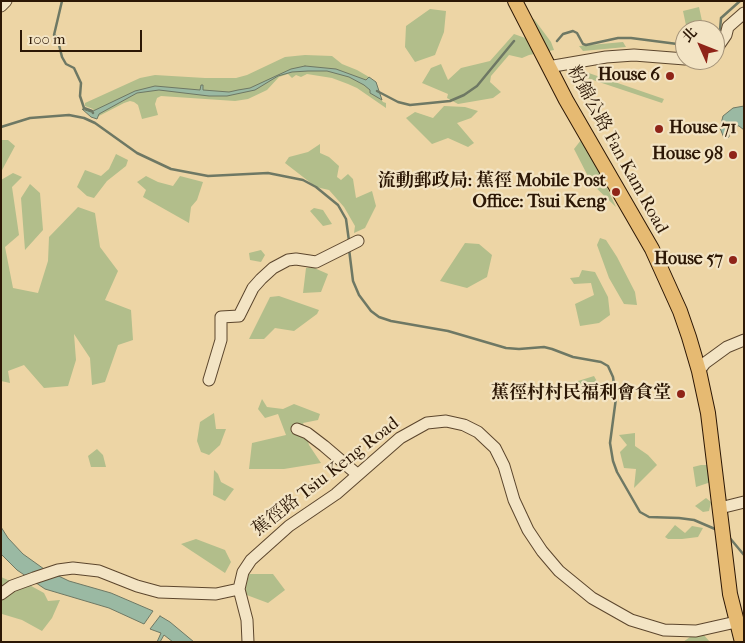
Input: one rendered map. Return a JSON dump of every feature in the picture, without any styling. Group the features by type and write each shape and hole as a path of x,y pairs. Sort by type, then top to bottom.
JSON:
{"main road":[{"name":"粉錦公路 Fan Kam Road","path":"515,1 548,67 661,268 680,311 699,371 710,427 729,588 742,642"}],"street":[{"path":"1,6 6,1"},
{"path":"725,36 728,27 744,13"},
{"path":"548,67 606,57 634,56 675,58"},
{"path":"209,380 221,340 221,317 239,316 252,288 273,268 288,260 296,259 316,262 357,242"},
{"path":"699,371 705,363 727,347 744,340"},
{"name":"蕉徑路 Tsiu Keng Road","path":"239,589 243,572 251,560 289,526 336,494 400,438 427,423 446,420 464,425 484,436 495,448 504,466 514,500 528,530 559,571 588,596 616,613 657,629 696,631 736,622"},
{"path":"297,429 307,433 358,475"},
{"path":"720,508 744,502"},
{"path":"1,594 12,586 58,570 73,568 99,571 137,586 159,592 216,594 239,589 247,620 248,642"}],"shaded area":[{"path":"699,7 702,20 685,20 683,11"},
{"path":"430,9 446,11 444,32 435,55 415,62 405,47 406,26"},
{"path":"524,16 534,19 551,42 554,50 522,58 509,55 491,76 490,82 501,92 493,98 458,104 447,98 448,94 422,83 431,68 441,64 448,80 461,68 490,61 514,34 531,40"},
{"path":"623,42 626,47 583,51 579,46"},
{"path":"305,55 332,56 342,64 369,77 366,80 383,102 386,103 386,108 348,84 332,78 307,74 301,77 296,75 292,78 288,74 279,77 267,90 248,99 235,101 161,96 157,98 155,104 158,115 142,119 138,105 130,101 97,117 93,109 85,106 85,103 140,78 155,75 236,78 247,75 285,57"},
{"path":"305,66 336,69 366,80 369,77 376,82 382,100 370,93 370,90 364,85 349,77 327,71 308,71 292,72 278,76 255,90 227,96 209,96 159,90 137,93 99,114 97,119 91,117 82,109 91,112 135,91 155,86 200,90 201,85 203,85 203,90 229,92 250,88 291,69"},
{"path":"580,70 664,99 662,103 578,75"},
{"path":"444,106 465,107 478,111 471,118 457,123 474,143 468,147 448,138 432,144 406,118 415,112 433,118"},
{"path":"744,106 744,130 734,125 729,130 729,137 724,138 720,128 723,116 733,108"},
{"path":"1,140 8,140 15,146 1,172"},
{"path":"581,140 589,148 616,207 592,184 574,149"},
{"path":"320,144 320,153 329,157 339,166 337,177 341,180 348,174 353,179 356,198 372,191 376,206 365,228 354,233 355,226 344,207 329,190 316,187 285,163 289,157 308,152"},
{"path":"116,154 128,160 126,166 107,181 94,198 87,196 77,187 85,170 101,176 109,169"},
{"path":"13,173 22,177 12,187 19,235 5,247 13,288 38,293 48,261 49,237 78,207 95,213 100,247 118,271 105,300 131,310 133,340 118,345 105,382 92,385 90,358 74,334 76,360 68,386 44,388 24,365 8,371 10,383 1,381 1,180"},
{"path":"146,176 173,186 180,176 203,182 197,200 191,207 189,223 143,197 146,190 137,182"},
{"path":"30,184 40,193 43,230 25,250 21,198"},
{"path":"314,208 323,210 332,224 323,226 310,211"},
{"path":"600,238 606,240 617,257 635,292 637,305 624,304 609,278 597,245"},
{"path":"465,243 479,244 492,255 487,277 467,288 440,281"},
{"path":"261,250 265,255 261,262 250,260 249,253"},
{"path":"312,267 328,274 321,292 303,293 306,268"},
{"path":"582,270 595,272 608,297 610,315 599,323 580,326 575,304 594,295 591,283 574,284 570,278 579,277"},
{"path":"279,296 319,310 317,314 294,331 275,328 264,339 249,339 270,297"},
{"path":"594,376 599,385 598,392 591,397 584,397 573,389 578,381"},
{"path":"262,399 267,407 283,409 294,404 320,414 318,420 303,423 309,445 321,463 284,469 249,469 252,443 286,435 278,414 265,418 258,409"},
{"path":"214,413 216,429 226,429 220,445 209,455 201,452 197,441 200,422"},
{"path":"635,433 635,446 648,455 657,465 634,488 636,469 624,468 620,452 627,445 619,435"},
{"path":"97,449 103,455 106,467 91,467 88,456"},
{"path":"719,465 720,479 696,487 693,467"},
{"path":"214,470 221,482 234,489 225,501 213,495"},
{"path":"706,498 711,502 709,511 703,512 695,506"},
{"path":"675,525 685,533 692,526 703,528 698,537 668,539 665,537"},
{"path":"1,527 8,538 23,554 44,569 69,581 111,593 153,611 144,624 109,608 45,589 17,570 1,554"},
{"path":"196,539 225,550 231,562 225,573 181,544"},
{"path":"249,574 273,574 285,590 268,603 244,594"},
{"path":"1,577 15,583 22,581 44,593 48,601 60,600 52,618 42,631 22,620 2,614"},
{"path":"160,616 194,642 173,642 164,635 160,642 157,642 161,633 150,629"},
{"path":"703,634 710,642 683,642 690,637"}],"waterway":[{"path":"62,1 54,35 59,38 62,57 66,64 74,68 81,83 80,96 84,108 93,113"},
{"path":"721,20 740,1"},
{"path":"557,41 563,34 573,31 577,33 583,44 586,45 618,38 675,44"},
{"path":"377,91 398,102 410,105 450,101 464,95 477,86 514,41"},
{"path":"1,127 30,118 69,115 84,118 95,123 137,153 171,169 208,176 268,173 303,180 316,187 338,205 346,219 349,241"},
{"path":"349,249 353,281 359,295 371,311 379,317 391,321 448,331 506,348 544,347 573,357 601,362 608,366 613,377 616,398 610,443 613,461 617,472 640,512 649,517 694,520 715,529"},
{"path":"729,537 744,555"}],"place":[{"name":"House 6","path":"670,76"},
{"name":"House 71","path":"659,129"},
{"name":"House 98","path":"733,155"},
{"name":"流動郵政局: 蕉徑 Mobile Post Office: Tsui Keng","path":"616,192"},
{"name":"House 57","path":"733,260"},
{"name":"蕉徑村村民福利會食堂","path":"681,394"}]}
